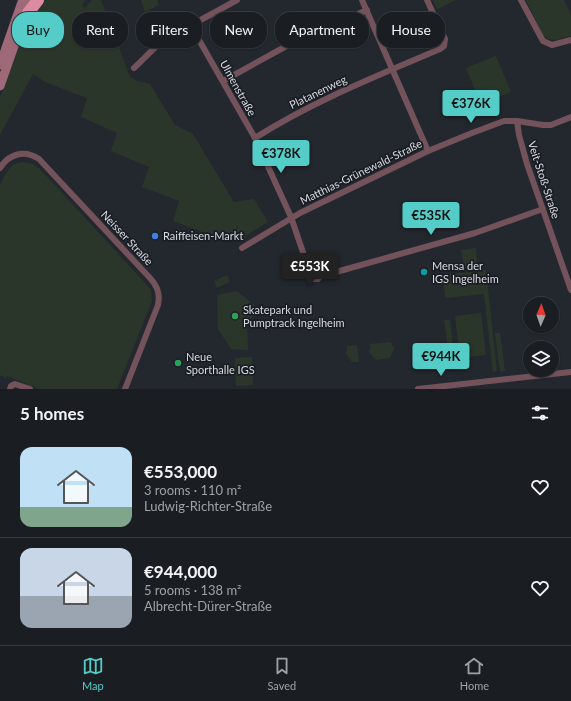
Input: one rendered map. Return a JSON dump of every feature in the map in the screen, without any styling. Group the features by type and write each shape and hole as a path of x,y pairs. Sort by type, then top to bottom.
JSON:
{"highway":[{"path":"29,12 38,0"}],"main road":[{"path":"0,65 22,0"},
{"path":"25,12 28,0"},
{"path":"0,86 13,48"}],"street":[{"path":"202,19 237,0"},
{"path":"362,0 428,151"},
{"name":"Platanenweg","path":"255,138 290,117 330,96 440,49 445,45 445,39 427,0"},
{"path":"522,0 543,41 552,45 571,40"},
{"path":"223,81 292,43 367,10"},
{"name":"Ulmenstraße","path":"202,46 255,138 291,217 313,279 318,279 321,275 475,233 542,209"},
{"path":"134,68 155,48"},
{"name":"Matthias-Grünewald-Straße","path":"242,248 291,217 428,151 498,123 504,121 517,121 551,125 571,117"},
{"name":"Veit-Stoß-Straße","path":"517,121 519,135 542,209 571,290"},
{"name":"Neisser Straße","path":"0,168 9,158 16,154 27,153 39,159 157,287 159,296 158,305 125,389"},
{"path":"418,389 466,386 571,372"},
{"path":"10,389 11,386 15,384 30,389"}],"green space":[{"path":"44,0 86,0 82,5 84,9 92,0 101,0 106,12 72,12 72,48 119,48 130,77 137,81 150,84 175,125 193,134 234,202 254,199 268,222 240,239 213,236 173,221 179,201 142,187 149,167 111,151 117,133 81,117 87,98 45,82 33,74 0,135 0,98 18,48 64,48 64,12 34,12"},
{"path":"141,0 157,0 159,5 145,12"},
{"path":"433,0 456,0 437,9"},
{"path":"526,0 564,0 571,15 571,36 556,40 546,38 543,35"},
{"path":"496,56 511,92 481,104 466,68"},
{"path":"23,162 33,164 40,169 151,290 152,301 117,389 39,389 7,376 6,378 0,375 0,185 11,167"},
{"path":"476,248 478,267 464,268 461,250"},
{"path":"486,270 497,371 493,372 484,294 445,298 443,275"},
{"path":"227,275 230,282 217,288 214,281"},
{"name":"Skatepark und Pumptrack Ingelheim","path":"237,291 258,308 247,325 248,350 231,349 218,329 217,295"},
{"path":"481,313 486,355 460,358 455,316"},
{"path":"444,320 450,320 455,366 450,367"},
{"path":"495,333 500,333 505,371 500,372"},
{"path":"391,342 394,349 390,358 376,360 369,352 371,349 370,344"},
{"path":"357,345 359,362 352,362 346,354 347,346"},
{"path":"252,357 253,385 236,386 235,358"}],"place":[{"name":"Raiffeisen-Markt","path":"155,236"},
{"name":"Mensa der IGS Ingelheim","path":"424,272"},
{"name":"Skatepark und Pumptrack Ingelheim","path":"235,316"},
{"name":"Neue Sporthalle IGS","path":"178,363"}]}
